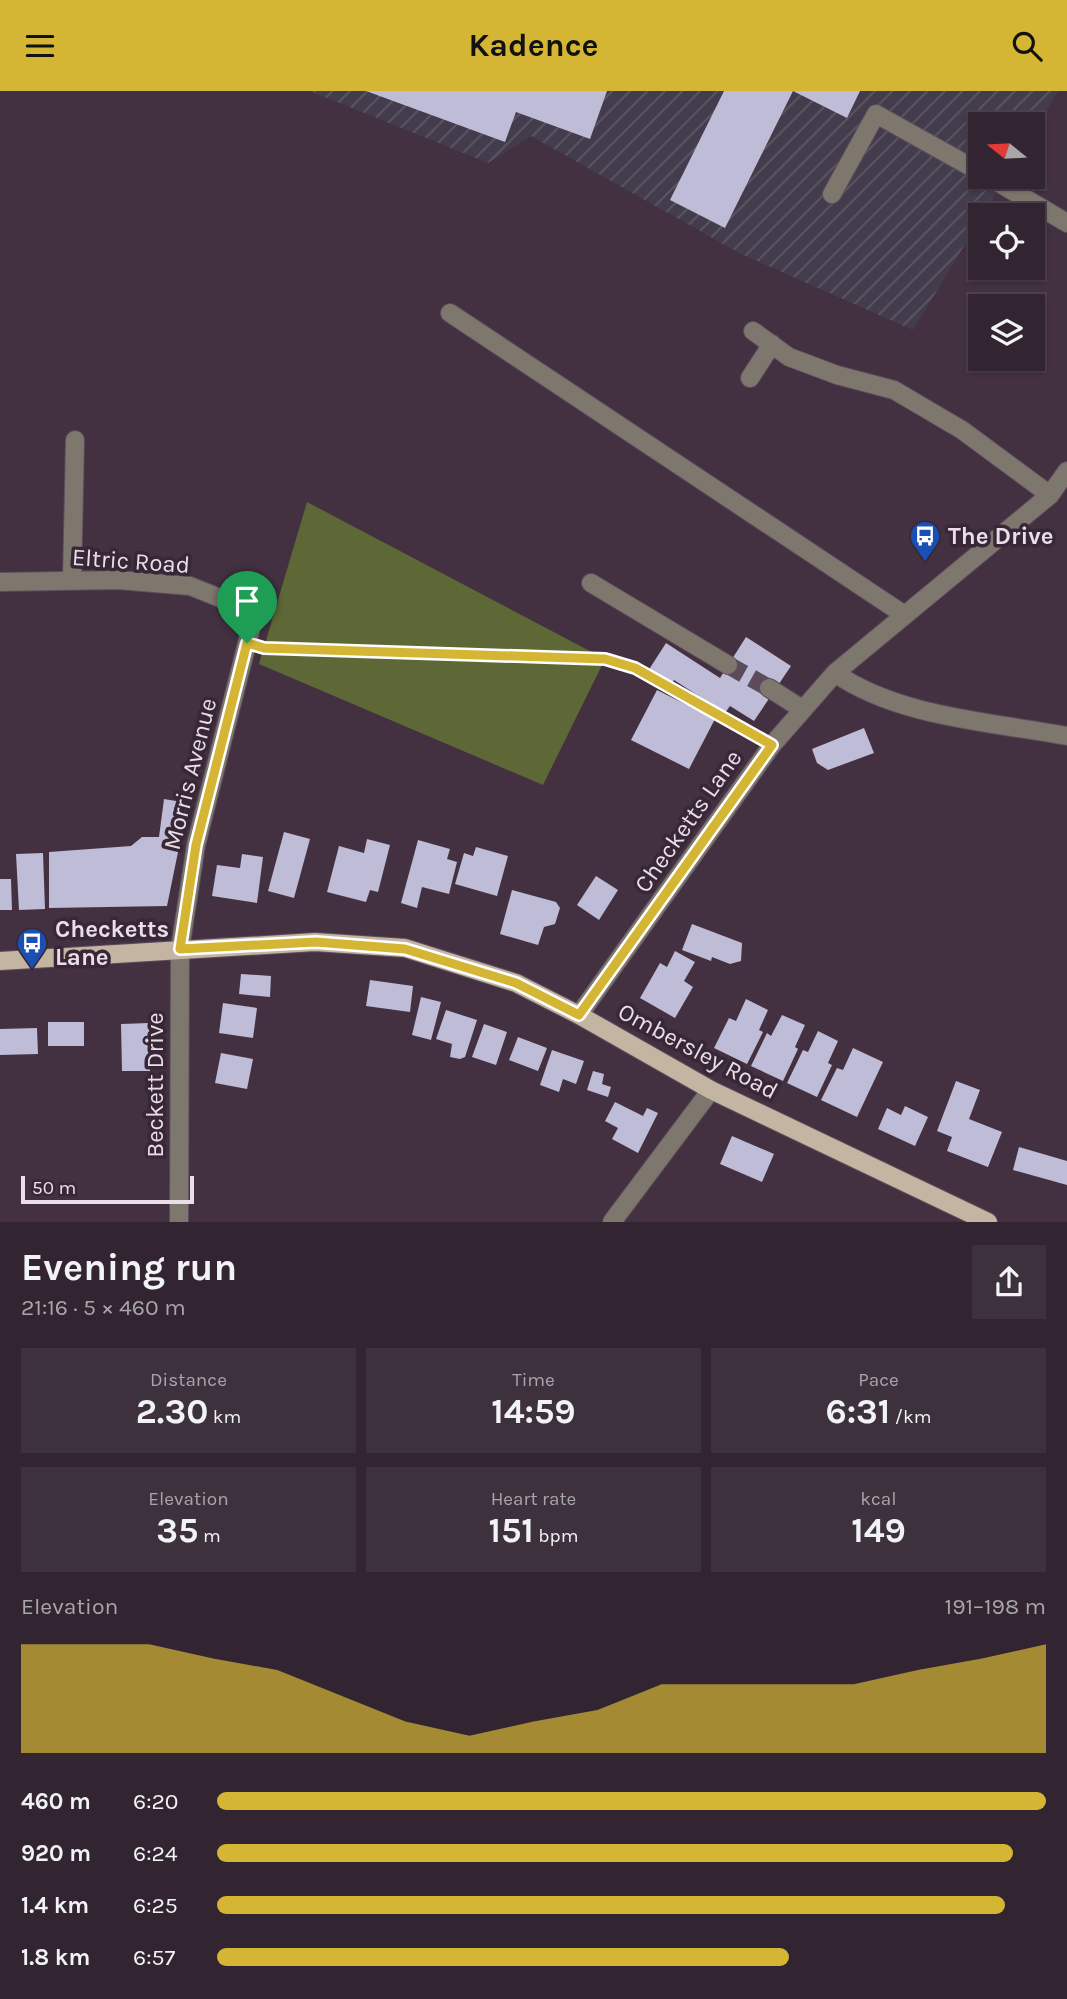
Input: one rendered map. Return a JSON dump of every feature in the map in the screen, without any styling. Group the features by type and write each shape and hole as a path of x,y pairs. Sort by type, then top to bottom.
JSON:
{"main road":[{"name":"Ombersley Road","path":"0,961 316,942 405,949 516,983 579,1015 711,1090 988,1222"}],"street":[{"path":"832,194 876,114 968,165"},
{"path":"1009,189 1067,223"},
{"path":"450,313 903,614"},
{"path":"754,331 789,357 837,375 894,390 962,430 1050,495"},
{"path":"750,378 772,344"},
{"path":"72,581 75,440"},
{"name":"Checketts Lane","path":"579,1015 772,745 802,709 835,673 903,614 1050,495 1067,471"},
{"name":"Eltric Road","path":"0,582 118,580 190,586 255,612"},
{"path":"592,583 728,665"},
{"name":"Morris Avenue","path":"180,949 196,845 255,612"},
{"path":"835,673 867,693 898,704 1067,736"},
{"path":"769,688 802,709"},
{"name":"Beckett Drive","path":"179,1222 180,949"},
{"path":"612,1222 711,1090"}],"path":[{"path":"247,643 264,648 605,659 635,668 772,745"}],"shaded area":[{"path":"310,91 1058,91 1045,113 968,112 968,189 999,189 990,203 968,203 968,240 913,330 739,253 531,136 488,163"}],"green space":[{"path":"307,502 605,659 543,785 259,664"}],"building":[{"path":"366,91 607,91 590,139 516,112 505,142"},
{"path":"724,91 793,91 725,228 670,200"},
{"path":"793,91 860,91 847,118"},
{"path":"746,637 791,666 754,721 730,706 725,713 674,680 670,686 648,671 666,643 720,678"},
{"path":"657,690 715,719 689,769 631,740"},
{"path":"864,728 874,753 828,770 817,763 812,749"},
{"path":"164,799 188,803 167,906 49,908 49,852 131,846 142,837 159,837"},
{"path":"284,832 310,839 294,898 268,891"},
{"path":"367,839 390,845 378,892 370,890 366,902 327,892 339,846 364,853"},
{"path":"418,840 450,849 447,859 457,862 449,894 422,887 417,908 401,903"},
{"path":"476,847 508,856 497,896 455,884 464,853 473,856"},
{"path":"43,853 45,909 19,910 16,854"},
{"path":"242,854 263,857 257,903 212,896 217,865 240,868"},
{"path":"596,876 618,890 599,920 577,905"},
{"path":"0,879 11,879 12,910 0,910"},
{"path":"512,890 556,902 560,908 555,924 544,927 538,945 500,934"},
{"path":"692,924 742,943 741,961 730,964 712,957 711,961 682,950"},
{"path":"675,951 695,962 684,981 693,987 675,1018 640,998 660,963 667,967"},
{"path":"241,974 271,976 270,997 239,994"},
{"path":"370,980 413,986 410,1012 366,1006"},
{"path":"421,997 441,1002 431,1040 412,1035"},
{"path":"746,999 768,1010 759,1030 763,1032 747,1064 714,1048 729,1018 736,1021"},
{"path":"223,1003 257,1008 253,1038 219,1033"},
{"path":"446,1010 477,1020 465,1057 460,1059 450,1057 452,1044 436,1039"},
{"path":"782,1015 805,1025 795,1047 798,1049 783,1081 751,1066 767,1033 771,1036"},
{"path":"48,1022 84,1022 84,1046 48,1046"},
{"path":"149,1023 150,1071 122,1071 121,1024"},
{"path":"484,1024 507,1032 496,1065 472,1057"},
{"path":"37,1028 38,1054 0,1055 0,1029"},
{"path":"818,1031 838,1041 828,1063 832,1065 817,1097 787,1083 803,1050 808,1052"},
{"path":"518,1037 547,1048 538,1071 509,1060"},
{"path":"853,1048 883,1062 857,1117 821,1100 837,1068 843,1070"},
{"path":"552,1050 584,1061 576,1084 563,1079 559,1092 540,1085"},
{"path":"221,1053 253,1059 247,1089 215,1083"},
{"path":"593,1071 604,1074 602,1084 611,1087 608,1097 587,1090"},
{"path":"956,1081 980,1090 969,1119 1002,1132 988,1167 947,1151 952,1137 937,1131"},
{"path":"615,1102 643,1116 647,1108 658,1113 638,1153 612,1139 618,1128 605,1121"},
{"path":"905,1106 928,1117 915,1146 878,1129 887,1108 901,1115"},
{"path":"732,1136 774,1154 762,1182 720,1164"},
{"path":"1019,1147 1067,1161 1067,1185 1013,1170"}],"tunnel":[{"path":"728,665 769,688"}],"place":[{"name":"The Drive","path":"925,563"},
{"name":"Checketts Lane","path":"32,970"}],"route":[{"path":"247,643 264,648 605,659 635,668 772,745 579,1015 516,983 405,949 316,942 180,949 196,845 247,643"}]}
